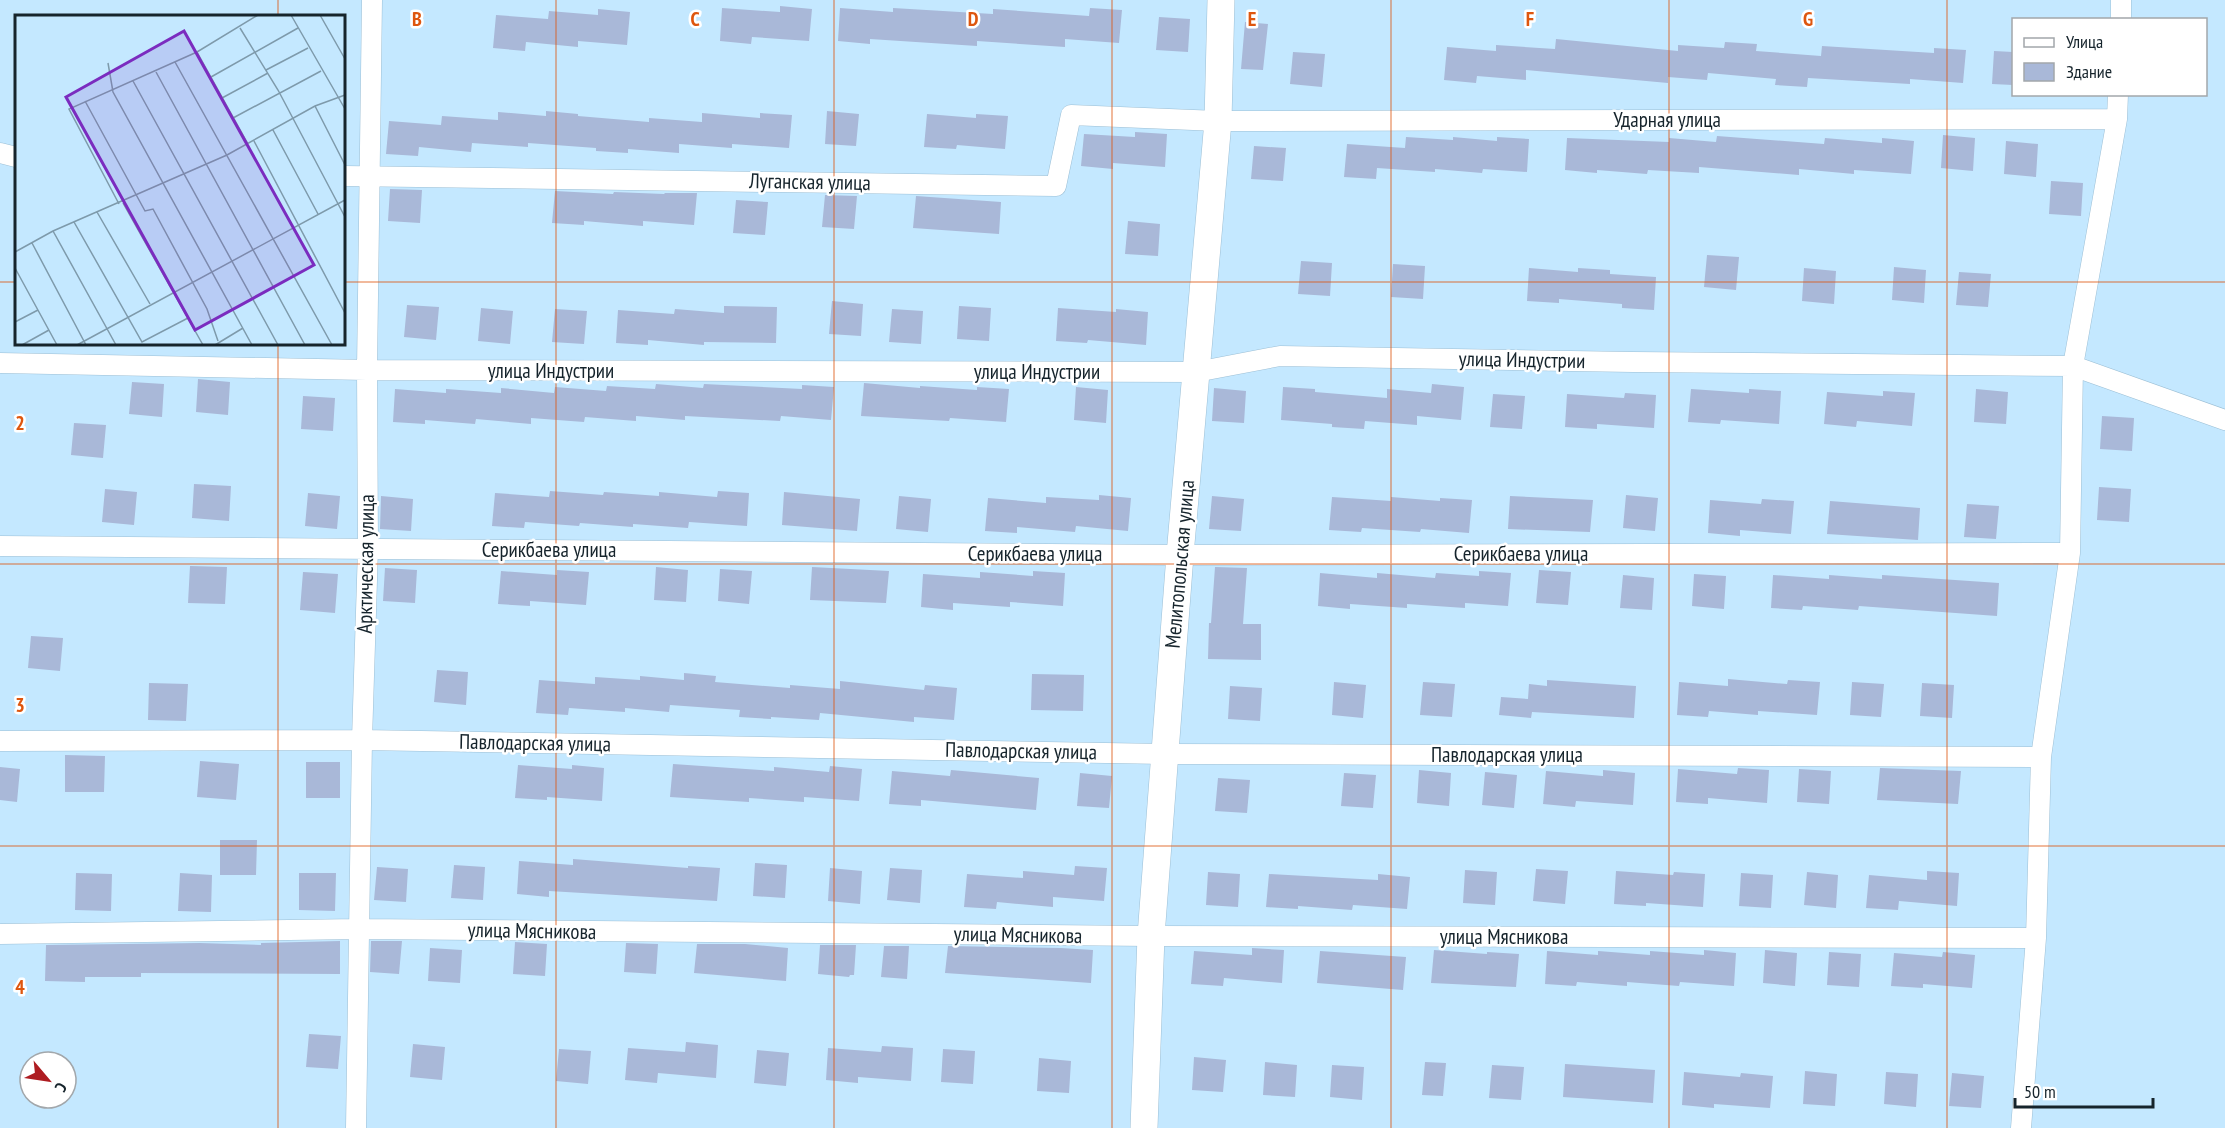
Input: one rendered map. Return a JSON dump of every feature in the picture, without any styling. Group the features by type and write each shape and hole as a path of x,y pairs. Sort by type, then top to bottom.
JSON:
{"street":[{"name":"Арктическая улица","path":"356,1128 362,740 368,549 367,370 372,0"},
{"name":"Мелитопольская улица","path":"1144,1128 1151,936 1180,555 1218,121 1221,0"},
{"path":"2121,0 2121,18"},
{"path":"2021,1128 2036,938 2041,757 2070,553 2073,366 2117,119 2118,96"},
{"name":"Луганская улица","path":"345,176 1056,186 1071,115 1218,121"},
{"name":"Ударная улица","path":"1218,121 2117,119"},
{"path":"0,153 15,157"},
{"name":"улица Индустрии","path":"0,363 367,370 1196,372 1280,356 1633,363 2073,366 2225,420"},
{"name":"Серикбаева улица","path":"0,546 1180,555 2070,553"},
{"name":"Павлодарская улица","path":"0,741 362,740 1165,754 2041,757"},
{"name":"улица Мясникова","path":"0,934 359,929 1151,936 2036,938"}],"building":[{"path":"780,6 812,9 809,41 752,37 751,44 720,41 722,8 780,12"},
{"path":"840,8 893,12 893,8 993,14 993,9 1089,16 1090,8 1122,10 1119,43 1065,39 1065,47 977,41 977,46 870,39 870,44 838,41"},
{"path":"598,9 630,12 627,45 578,41 578,47 526,42 525,51 493,48 496,15 548,19 549,11 598,15"},
{"path":"1159,17 1190,19 1188,52 1156,50"},
{"path":"1245,22 1268,24 1263,70 1241,69"},
{"path":"1556,39 1678,51 1678,45 1724,48 1725,42 1757,44 1756,51 1821,56 1822,46 1934,53 1934,48 1966,50 1963,83 1910,79 1910,84 1808,78 1807,87 1775,85 1776,79 1708,73 1707,80 1668,77 1668,83 1526,70 1526,80 1477,76 1476,83 1444,80 1447,47 1496,51 1496,45 1555,49"},
{"path":"1994,51 2012,52 2012,85 1992,84"},
{"path":"1293,52 1325,54 1322,87 1290,84"},
{"path":"546,111 649,122 649,118 702,122 702,113 760,118 760,113 792,115 789,148 732,144 732,148 679,144 679,153 628,149 628,153 528,143 528,147 472,143 471,152 419,147 418,156 386,154 389,121 441,125 442,116 498,120 498,112 546,116"},
{"path":"827,111 859,114 856,146 825,144"},
{"path":"927,114 976,118 976,114 1008,116 1005,149 957,145 956,149 924,147"},
{"path":"1135,132 1167,134 1165,167 1113,163 1113,169 1081,166 1084,134 1135,137"},
{"path":"1943,135 1975,138 1973,171 1941,168"},
{"path":"1717,136 1824,144 1825,138 1882,143 1882,138 1914,141 1911,174 1854,170 1854,174 1799,169 1799,175 1699,167 1699,173 1648,170 1647,174 1597,170 1597,173 1565,170 1567,138 1669,142 1669,138 1716,142"},
{"path":"1406,137 1453,140 1453,137 1497,141 1497,137 1529,139 1527,172 1483,169 1482,173 1435,169 1435,172 1377,168 1376,179 1344,177 1347,144 1405,148"},
{"path":"2006,141 2038,144 2036,177 2004,174"},
{"path":"1254,146 1286,148 1283,181 1251,179"},
{"path":"2051,181 2083,183 2081,216 2049,214"},
{"path":"390,189 422,190 420,223 388,221"},
{"path":"555,191 613,194 614,192 697,193 694,225 643,221 643,226 584,221 584,225 552,223"},
{"path":"825,195 857,196 854,229 822,227"},
{"path":"916,196 1001,202 999,234 913,228"},
{"path":"736,200 768,202 765,235 733,233"},
{"path":"1128,221 1160,224 1158,256 1125,254"},
{"path":"1707,255 1739,257 1736,290 1704,287"},
{"path":"1301,261 1332,263 1330,296 1298,294"},
{"path":"1393,264 1425,266 1423,299 1391,297"},
{"path":"1894,267 1926,270 1924,303 1892,300"},
{"path":"1529,268 1578,272 1578,268 1610,270 1610,274 1656,277 1654,310 1622,308 1622,304 1559,299 1559,303 1527,301"},
{"path":"1804,268 1836,271 1834,304 1802,301"},
{"path":"1959,272 1991,274 1988,307 1956,305"},
{"path":"832,301 863,304 861,336 829,334"},
{"path":"407,305 439,307 436,340 404,337"},
{"path":"724,306 777,307 776,343 704,342 704,345 648,340 648,345 616,343 618,310 674,314 675,309 724,313"},
{"path":"959,306 991,308 989,341 957,339"},
{"path":"481,308 513,311 510,344 478,341"},
{"path":"1058,308 1148,312 1146,345 1088,340 1087,343 1056,341"},
{"path":"555,309 587,311 584,344 552,342"},
{"path":"892,309 923,311 921,344 889,342"},
{"path":"198,379 230,382 228,415 196,412"},
{"path":"132,382 164,384 162,417 129,414"},
{"path":"864,383 920,388 920,386 977,390 977,387 1009,389 1006,422 861,416"},
{"path":"656,384 703,388 704,384 802,389 802,385 834,387 831,420 781,416 780,421 685,416 685,420 636,416 636,421 585,417 584,422 531,418 531,424 476,419 475,424 425,420 425,424 393,422 395,389 446,393 446,389 501,393 501,388 554,393 555,387 606,391 607,386 655,389"},
{"path":"1432,384 1464,387 1461,420 1417,416 1417,425 1365,421 1364,429 1281,420 1283,387 1387,398 1387,389 1431,393"},
{"path":"1076,387 1108,390 1106,423 1074,420"},
{"path":"1214,388 1246,391 1244,423 1212,421"},
{"path":"1691,389 1749,393 1749,389 1781,391 1779,424 1721,420 1720,424 1688,422"},
{"path":"1976,389 2008,392 2006,424 1974,422"},
{"path":"1883,391 1915,393 1912,426 1857,421 1856,427 1824,424 1827,392 1883,396"},
{"path":"1625,393 1656,395 1654,428 1597,424 1597,429 1565,427 1567,394 1624,398"},
{"path":"1493,394 1525,396 1522,429 1490,427"},
{"path":"303,396 335,398 333,431 301,429"},
{"path":"2102,416 2134,418 2132,451 2100,449"},
{"path":"74,423 106,425 103,458 71,455"},
{"path":"194,484 231,486 229,521 192,518"},
{"path":"2099,487 2131,489 2129,522 2097,520"},
{"path":"105,489 137,492 134,525 102,522"},
{"path":"550,491 659,496 659,492 717,497 718,491 749,493 747,526 689,522 688,528 580,523 579,526 525,522 524,528 492,526 495,493 549,497"},
{"path":"784,492 860,499 857,531 782,525"},
{"path":"308,493 340,496 337,529 305,526"},
{"path":"1099,495 1131,498 1128,531 1076,526 1075,532 1017,527 1017,533 985,531 988,498 1046,503 1046,497 1099,500"},
{"path":"1626,495 1658,498 1655,531 1623,528"},
{"path":"381,496 413,499 411,531 380,529"},
{"path":"899,496 931,499 928,532 896,529"},
{"path":"1212,496 1244,499 1241,531 1209,529"},
{"path":"1510,496 1593,500 1590,532 1508,529"},
{"path":"1332,497 1391,501 1391,497 1440,501 1440,498 1472,500 1469,533 1421,529 1420,532 1362,528 1361,532 1329,530"},
{"path":"1762,499 1794,501 1791,534 1740,530 1740,536 1708,533 1710,500 1761,504"},
{"path":"1830,501 1920,508 1918,540 1827,534"},
{"path":"1967,504 1999,506 1996,539 1964,537"},
{"path":"190,566 227,567 225,604 188,603"},
{"path":"656,567 688,570 686,602 654,600"},
{"path":"812,567 889,571 886,603 810,600"},
{"path":"1215,567 1247,568 1243,624 1261,624 1261,660 1208,659"},
{"path":"385,568 417,570 415,603 383,601"},
{"path":"720,569 752,571 749,604 718,601"},
{"path":"557,570 589,572 586,605 530,601 530,606 498,604 501,571 557,575"},
{"path":"1539,570 1571,572 1568,605 1536,603"},
{"path":"1033,571 1065,573 1063,606 1010,602 1010,607 953,603 953,610 921,607 923,574 980,578 980,572 1033,576"},
{"path":"1479,571 1511,573 1508,606 1465,603 1465,608 1407,604 1407,608 1350,604 1350,609 1318,606 1320,573 1377,578 1377,573 1435,578 1436,573 1479,576"},
{"path":"303,572 338,574 335,613 300,610"},
{"path":"1694,574 1726,576 1724,609 1692,606"},
{"path":"1623,575 1654,578 1652,610 1620,608"},
{"path":"1773,575 1829,579 1829,575 1882,579 1882,575 1999,583 1997,616 1859,606 1858,610 1803,606 1802,610 1771,608"},
{"path":"31,636 63,638 60,671 28,668"},
{"path":"437,670 468,672 466,705 434,702"},
{"path":"684,673 716,676 715,682 790,688 790,685 840,689 840,681 924,690 925,685 957,688 954,720 914,717 914,722 820,713 819,720 771,717 771,719 739,717 740,710 670,705 669,712 625,708 625,712 569,708 568,715 536,713 539,680 595,684 595,677 640,680 640,676 684,680"},
{"path":"1032,674 1084,675 1083,711 1031,710"},
{"path":"1728,679 1787,684 1788,680 1820,682 1817,715 1758,711 1758,715 1709,711 1708,717 1677,715 1679,682 1728,686"},
{"path":"1547,680 1636,686 1634,718 1532,712 1531,718 1499,715 1501,697 1528,699 1529,684 1547,686"},
{"path":"1334,682 1366,685 1363,718 1332,715"},
{"path":"1423,682 1455,684 1452,717 1420,715"},
{"path":"1852,682 1884,684 1881,717 1850,715"},
{"path":"149,683 188,684 186,721 148,720"},
{"path":"1922,683 1954,685 1952,718 1920,716"},
{"path":"1230,686 1262,688 1260,721 1228,719"},
{"path":"65,755 105,756 104,792 65,792"},
{"path":"200,761 239,764 236,800 197,797"},
{"path":"306,762 340,762 340,798 306,798"},
{"path":"673,764 774,771 774,767 829,772 830,766 862,769 859,801 804,797 804,802 749,798 749,802 670,797"},
{"path":"518,765 572,769 572,765 604,768 602,801 547,797 547,800 515,798"},
{"path":"0,767 20,769 17,802 0,800"},
{"path":"1738,768 1769,770 1767,803 1708,798 1708,804 1676,802 1678,769 1737,774"},
{"path":"1880,768 1961,771 1958,804 1877,800"},
{"path":"1799,769 1831,771 1829,804 1797,802"},
{"path":"951,770 1039,778 1036,810 921,800 921,806 889,804 892,771 950,776"},
{"path":"1419,770 1451,773 1449,806 1417,803"},
{"path":"1603,770 1635,773 1633,805 1576,801 1575,807 1543,804 1546,771 1603,776"},
{"path":"1485,772 1517,775 1514,808 1482,805"},
{"path":"1080,773 1112,776 1109,808 1077,806"},
{"path":"1344,773 1376,775 1373,808 1341,806"},
{"path":"1218,778 1250,780 1247,813 1215,811"},
{"path":"220,840 257,840 256,875 220,875"},
{"path":"573,859 688,868 688,866 720,868 717,901 549,891 549,897 517,894 519,861 573,865"},
{"path":"755,863 787,865 785,898 753,896"},
{"path":"454,865 485,867 483,900 451,898"},
{"path":"1075,866 1107,868 1104,901 1053,897 1053,907 997,902 996,909 964,907 967,874 1023,878 1023,871 1074,875"},
{"path":"377,867 408,869 406,902 374,900"},
{"path":"830,868 862,871 860,904 828,901"},
{"path":"890,868 922,870 920,903 887,900"},
{"path":"1536,869 1568,871 1565,904 1533,901"},
{"path":"1465,870 1497,872 1495,905 1463,903"},
{"path":"1616,871 1673,875 1674,872 1705,874 1703,907 1646,903 1646,906 1614,904"},
{"path":"1927,871 1959,873 1957,906 1899,901 1898,910 1866,908 1869,875 1927,880"},
{"path":"1208,872 1240,874 1238,907 1206,905"},
{"path":"1807,872 1838,875 1836,908 1804,905"},
{"path":"76,873 112,874 111,911 75,910"},
{"path":"180,873 212,875 211,912 178,911"},
{"path":"299,873 336,873 335,911 299,910"},
{"path":"1741,873 1773,875 1771,908 1739,906"},
{"path":"1269,874 1378,880 1378,874 1410,877 1407,909 1353,905 1352,910 1298,906 1298,909 1266,907"},
{"path":"340,941 340,974 141,973 141,977 85,977 85,982 45,981 46,945 200,943 261,945 261,943"},
{"path":"371,941 402,941 399,974 370,972"},
{"path":"515,942 547,944 545,976 513,974"},
{"path":"626,943 658,944 656,974 624,972"},
{"path":"697,944 745,944 788,948 786,981 694,973"},
{"path":"820,945 856,945 854,975 849,977 818,974"},
{"path":"884,946 909,946 907,979 881,977"},
{"path":"948,946 1093,950 1091,983 945,973"},
{"path":"430,948 462,950 460,983 428,981"},
{"path":"1252,948 1284,950 1282,983 1224,978 1223,986 1191,984 1194,951 1252,955"},
{"path":"1434,950 1519,954 1516,987 1431,983"},
{"path":"1704,950 1736,953 1734,986 1680,982 1679,986 1627,982 1627,986 1577,982 1576,986 1545,984 1547,951 1598,955 1598,951 1650,955 1650,951 1704,955"},
{"path":"1765,950 1797,953 1795,986 1763,983"},
{"path":"1320,951 1406,957 1403,990 1317,983"},
{"path":"1829,952 1861,954 1859,987 1827,985"},
{"path":"1943,952 1975,955 1972,988 1923,984 1923,988 1891,986 1894,953 1942,957"},
{"path":"309,1034 341,1036 338,1069 306,1067"},
{"path":"686,1042 718,1045 716,1078 658,1073 657,1083 625,1080 628,1048 685,1052"},
{"path":"413,1044 445,1047 442,1080 410,1077"},
{"path":"882,1046 913,1048 911,1081 858,1077 858,1083 826,1080 828,1048 881,1052"},
{"path":"559,1049 591,1051 588,1084 556,1081"},
{"path":"943,1049 975,1051 973,1084 941,1082"},
{"path":"757,1050 789,1053 786,1086 754,1083"},
{"path":"1194,1057 1226,1060 1223,1092 1192,1090"},
{"path":"1039,1058 1071,1061 1069,1093 1037,1091"},
{"path":"1265,1062 1297,1065 1295,1097 1263,1095"},
{"path":"1425,1062 1446,1063 1443,1096 1422,1095"},
{"path":"1565,1064 1655,1070 1653,1103 1563,1097"},
{"path":"1332,1065 1364,1067 1362,1100 1330,1097"},
{"path":"1492,1065 1524,1067 1521,1100 1489,1098"},
{"path":"1805,1071 1837,1074 1835,1106 1803,1104"},
{"path":"1684,1072 1740,1077 1741,1073 1773,1076 1770,1108 1714,1104 1714,1108 1682,1105"},
{"path":"1886,1072 1918,1074 1916,1107 1884,1104"},
{"path":"1952,1073 1984,1076 1981,1108 1949,1106"}]}
